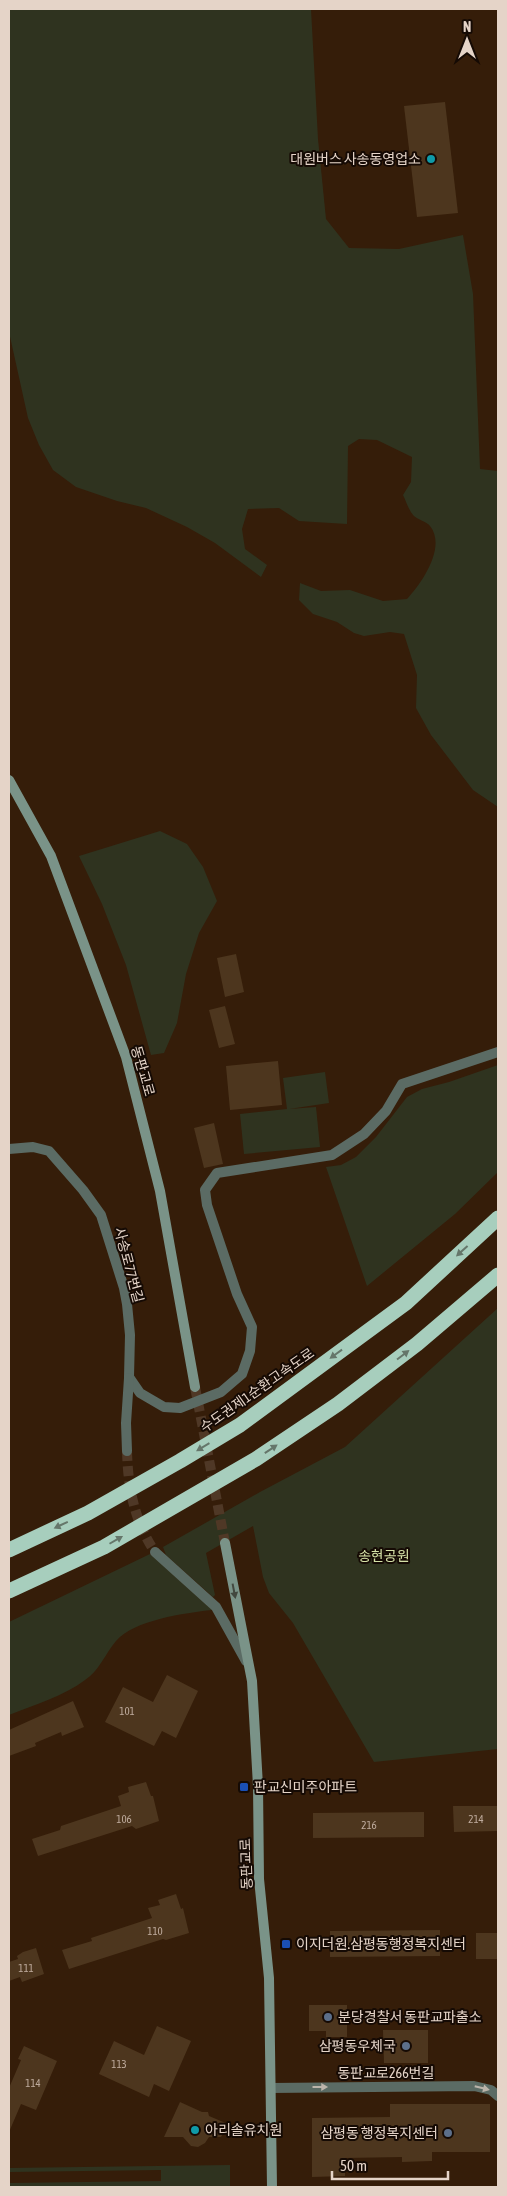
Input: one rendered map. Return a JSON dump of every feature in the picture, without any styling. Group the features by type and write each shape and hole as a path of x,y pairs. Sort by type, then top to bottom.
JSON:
{"highway":[{"name":"수도권제1순환고속도로","path":"9,1550 88,1513 240,1425 406,1303 498,1218"},
{"path":"9,1592 104,1547 256,1459 338,1404 417,1344 498,1275"}],"main road":[{"name":"동판교로","path":"9,780 51,856 126,1057 160,1191 195,1387"},
{"name":"동판교로","path":"225,1543 252,1681 257,1779 259,1879 269,1978 272,2187"}],"street":[{"path":"129,1377 137,1390 159,1406 175,1409 186,1407 222,1392 242,1374 250,1351 252,1327 237,1294 207,1205 205,1190 217,1173 332,1155 364,1134 375,1123 386,1111 402,1084 498,1052"},
{"name":"사송로77번길","path":"9,1150 33,1147 49,1151 83,1190 101,1216 125,1296 130,1335 126,1423 127,1451"},
{"path":"155,1552 216,1606 240,1647 252,1681"},
{"name":"동판교로266번길","path":"271,2088 474,2086 491,2090 498,2096"}],"green space":[{"path":"9,9 311,9 318,139 326,219 349,248 399,249 463,235 473,294 480,469 498,471 498,807 473,790 431,735 416,708 417,675 404,634 390,632 364,636 354,633 337,622 313,614 299,600 300,583 321,591 350,590 383,601 407,599 413,592 430,565 436,544 430,526 414,516 403,495 411,482 412,457 377,440 359,439 348,446 347,524 299,521 279,508 248,509 242,529 245,549 267,565 261,577 215,543 187,527 146,508 117,501 76,487 53,470 39,445 28,418 9,332"},
{"path":"160,831 187,844 203,867 217,901 199,933 186,974 177,1023 164,1053 151,1055 126,965 102,904 79,856"},
{"path":"498,1065 498,1172 455,1214 367,1286 326,1167 341,1165 356,1157 376,1137 407,1097 422,1089"},
{"path":"325,1072 329,1103 289,1109 316,1107 320,1147 244,1154 240,1114 287,1109 283,1078"},
{"name":"송현공원","path":"498,1308 498,1749 374,1762 293,1623 269,1593 263,1577 253,1526 206,1553 215,1595 213,1597 166,1555 163,1547 345,1447"},
{"path":"150,1554 212,1610 161,1619 135,1628 116,1641 98,1667 77,1686 9,1715 9,1622"},
{"path":"230,2165 230,2187 9,2187 9,2183 161,2181 161,2170 9,2172 9,2168"}],"building":[{"name":"대원버스 사송동영업소","path":"445,102 458,213 417,217 404,106"},
{"path":"236,954 244,992 225,997 217,958"},
{"path":"225,1006 235,1044 219,1048 209,1010"},
{"path":"278,1061 282,1105 230,1110 226,1066"},
{"path":"214,1123 223,1164 204,1168 194,1128"},
{"path":"167,1675 198,1691 176,1738 162,1731 154,1746 105,1722 123,1687 153,1702"},
{"path":"73,1701 84,1727 62,1736 61,1732 35,1743 36,1746 9,1756 9,1730"},
{"path":"146,1782 151,1796 153,1796 159,1821 136,1829 132,1826 38,1856 32,1839 60,1830 61,1826 121,1806 118,1796 129,1792 128,1787"},
{"path":"453,1806 498,1806 498,1831 454,1832"},
{"path":"424,1812 424,1837 313,1838 313,1813"},
{"path":"176,1894 181,1909 183,1908 189,1933 166,1940 163,1939 69,1969 62,1950 92,1941 91,1938 152,1918 148,1908 160,1905 158,1900"},
{"path":"440,1930 440,1956 330,1957 330,1931"},
{"path":"476,1933 498,1933 498,1959 476,1959"},
{"path":"36,1948 44,1974 22,1982 20,1977 9,1981 9,1962 18,1959 17,1956 23,1952"},
{"name":"분당경찰서 동판교파출소","path":"309,2005 347,2005 347,2037 326,2037 326,2031 309,2031"},
{"path":"157,2026 191,2041 169,2091 154,2084 149,2097 99,2074 114,2041 144,2055"},
{"name":"삼평동우체국","path":"383,2030 428,2030 428,2063 384,2063"},
{"path":"24,2046 57,2061 36,2110 21,2104 9,2132 9,2088 21,2060 18,2059"},
{"name":"아리솔유치원","path":"180,2102 202,2112 208,2112 209,2116 228,2124 221,2137 209,2137 205,2143 198,2147 191,2146 183,2137 164,2137"},
{"path":"390,2104 490,2104 490,2152 432,2152 432,2161 402,2162 402,2157 345,2158 345,2176 312,2177 312,2118 390,2117"}],"tunnel":[{"path":"195,1387 225,1543"},
{"path":"127,1451 129,1478 137,1516 155,1552"}],"place":[{"name":"대원버스 사송동영업소","path":"431,159"},
{"name":"판교신미주아파트","path":"244,1787"},
{"name":"이지더원.삼평동행정복지센터","path":"286,1944"},
{"name":"분당경찰서 동판교파출소","path":"328,2017"},
{"name":"삼평동우체국","path":"406,2046"},
{"name":"아리솔유치원","path":"195,2130"},
{"name":"삼평동 행정복지센터","path":"448,2133"}]}
